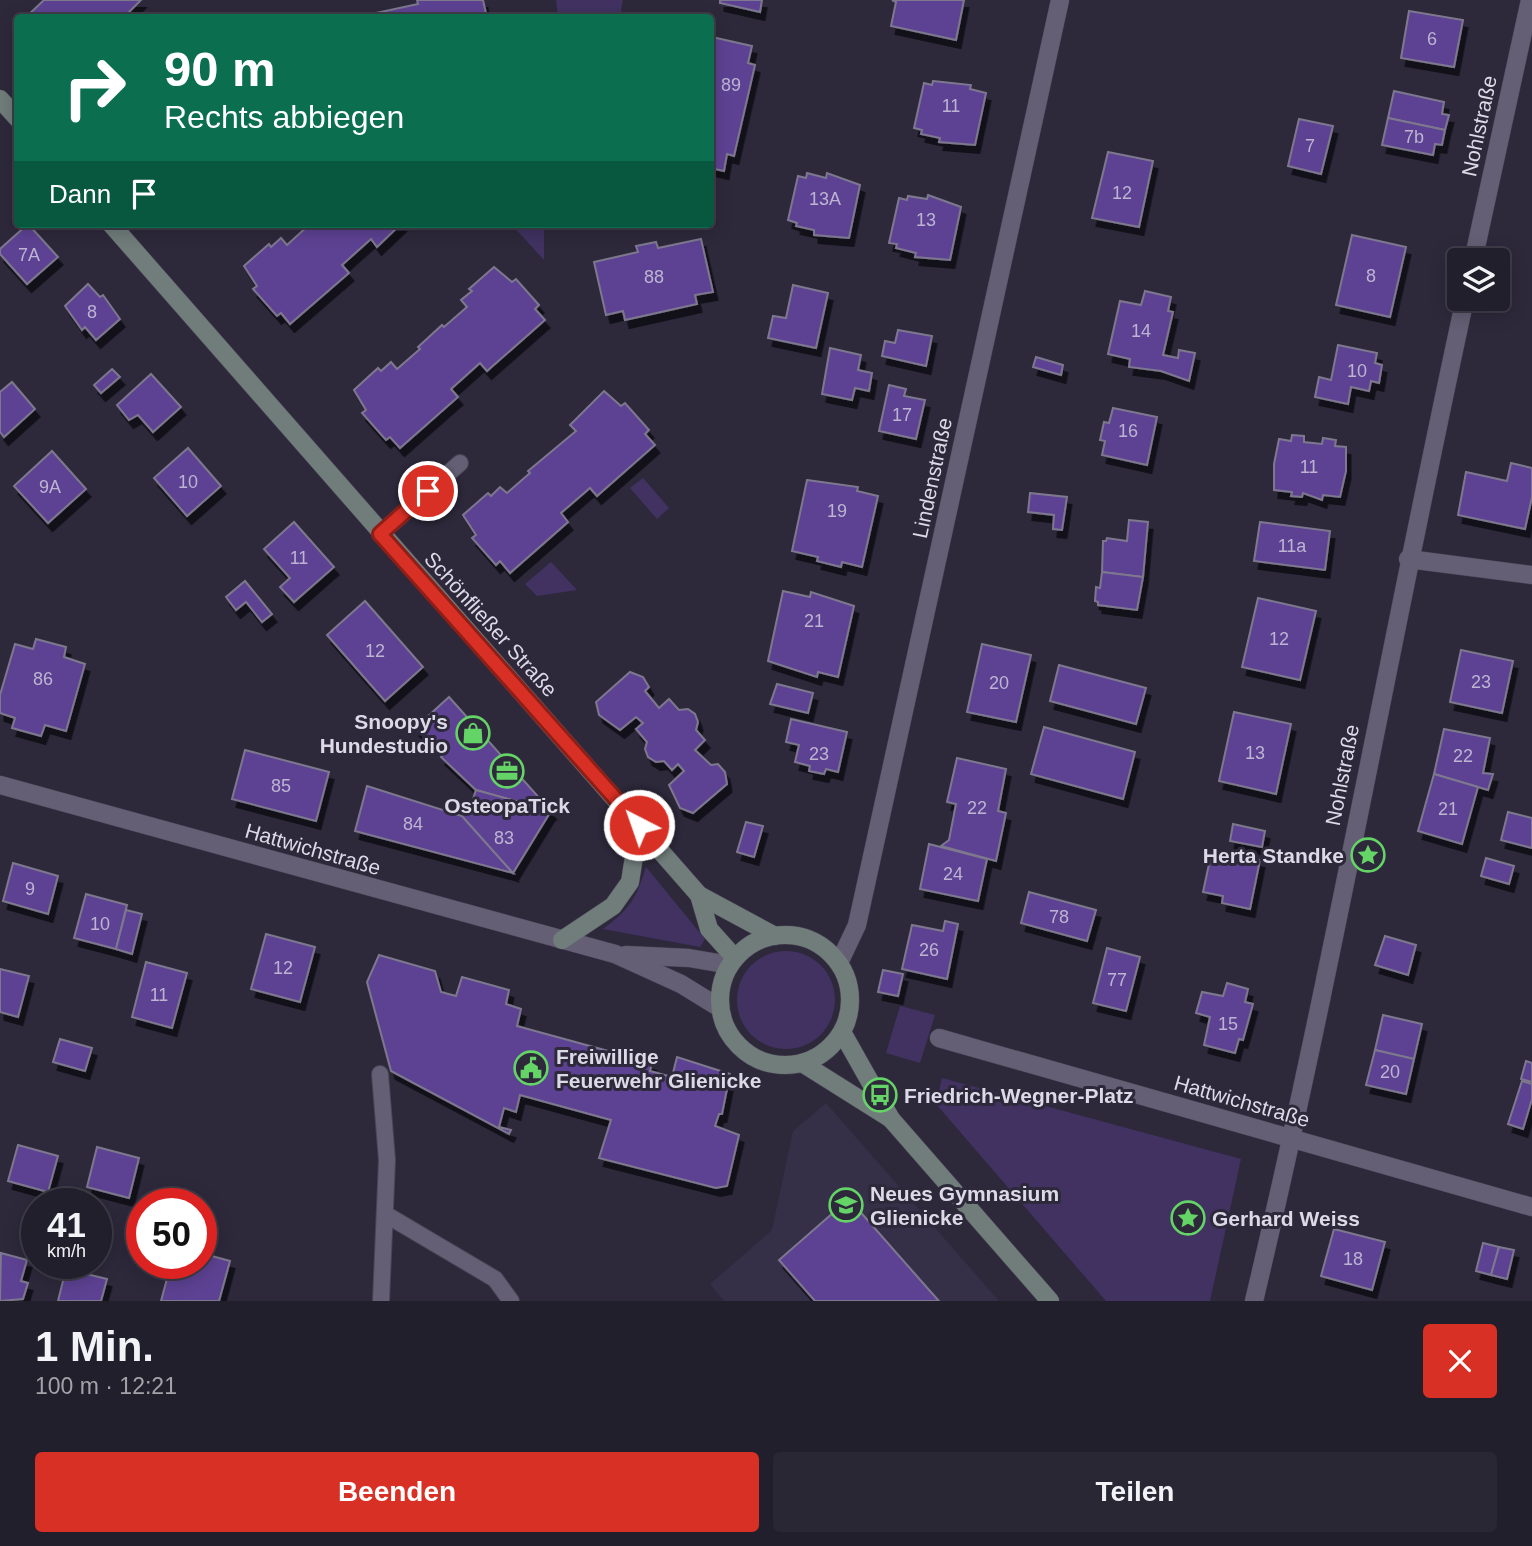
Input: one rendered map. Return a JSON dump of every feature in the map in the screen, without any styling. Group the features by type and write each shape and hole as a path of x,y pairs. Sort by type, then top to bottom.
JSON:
{"main road":[{"path":"0,99 14,115"},
{"name":"Schönfließer Straße","path":"115,228 699,895 775,936"},
{"path":"562,940 613,906 630,882 639,825"},
{"name":"Schönfließer Straße","path":"699,895 709,929 732,961"},
{"path":"793,935 811,940 827,949 839,963 851,1000 842,1032 829,1049 802,1063 778,1064 754,1057 730,1035 720,1008 721,988 732,961 754,943 775,936 793,935"},
{"path":"842,1032 891,1119 1050,1301"},
{"path":"802,1063 891,1119"}],"street":[{"name":"Lindenstraße","path":"839,963 860,912 1060,0"},
{"name":"Nohlstraße","path":"1476,248 1530,0"},
{"name":"Nohlstraße","path":"1254,1301 1292,1139 1408,559 1462,311"},
{"path":"1408,559 1532,575"},
{"name":"Hattwichstraße","path":"0,785 615,954 681,984 720,1008"},
{"name":"Hattwichstraße","path":"615,954 732,961"},
{"name":"Hattwichstraße","path":"939,1038 1532,1207"}],"lane":[{"path":"380,534 460,463"},
{"path":"380,1074 387,1160 381,1301"},
{"path":"385,1214 495,1279 511,1301"}],"shaded area":[{"path":"556,0 623,0 621,14 558,14"},
{"path":"515,228 544,228 544,260"},
{"path":"643,478 669,508 657,519 630,488"},
{"path":"551,562 577,590 537,596 525,584"},
{"path":"646,867 705,939 700,947 603,929 631,902"},
{"path":"786,951 805,955 821,965 831,981 835,1000 831,1019 821,1035 805,1045 786,1049 767,1045 751,1035 741,1019 737,1000 741,981 751,965 767,955"},
{"path":"900,1006 935,1015 920,1063 886,1053"},
{"path":"942,1078 1241,1159 1210,1301 1106,1301 936,1104"},
{"name":"Neues Gymnasium Glienicke","path":"826,1103 999,1301 724,1301 710,1284 772,1230 793,1131"}],"building":[{"path":"44,0 141,0 127,14 29,14"},
{"path":"417,0 483,0 486,14 376,14 418,4"},
{"path":"720,0 762,0 760,12 720,3"},
{"path":"892,0 964,0 956,40 891,26 896,2"},
{"path":"1409,11 1463,20 1454,67 1401,58"},
{"path":"714,37 752,46 748,63 755,65 734,156 727,154 724,171 714,169"},
{"path":"933,81 971,85 970,89 986,93 975,145 939,142 940,138 921,134 922,130 914,128 924,83 932,85"},
{"path":"1394,91 1444,102 1442,114 1449,115 1445,130 1388,118"},
{"path":"1388,118 1445,130 1442,145 1435,144 1433,155 1382,145"},
{"path":"1299,119 1333,126 1321,174 1288,166"},
{"path":"1108,152 1153,161 1139,227 1092,218"},
{"path":"807,173 826,178 827,173 860,185 849,238 814,235 814,230 796,226 797,223 788,220 798,176 806,178"},
{"path":"928,195 961,207 950,260 915,257 916,253 896,248 897,244 889,243 899,198 907,200 908,196 927,199"},
{"path":"24,228 32,228 58,257 27,284 0,254 0,249"},
{"path":"306,228 397,228 377,247 371,239 342,265 349,273 290,324 281,313 277,316 253,289 257,286 244,266 269,244 271,247 281,238 287,245"},
{"path":"1352,235 1406,247 1390,317 1336,305"},
{"path":"701,239 713,292 695,295 697,304 625,320 623,311 606,315 594,262 638,252 636,246 656,242 658,248"},
{"path":"494,267 512,282 516,279 539,305 535,309 545,320 487,371 480,363 451,389 458,397 400,448 390,437 386,440 362,413 366,410 354,390 378,368 381,371 391,362 397,369 420,349 418,347 442,325 444,327 467,307 461,300 472,291 469,289"},
{"path":"88,284 100,297 103,295 120,319 96,340 85,327 82,330 65,306"},
{"path":"793,285 828,293 816,348 768,338 773,316 786,318"},
{"path":"1145,291 1171,297 1168,311 1173,312 1163,355 1178,358 1179,350 1195,353 1189,381 1161,371 1129,367 1130,359 1108,354 1120,301 1141,305"},
{"path":"898,330 932,336 926,366 882,356 885,341 895,343"},
{"path":"1338,345 1377,353 1375,363 1382,365 1379,383 1371,381 1369,391 1351,387 1348,404 1315,397 1319,377 1331,380"},
{"path":"830,348 861,355 858,370 872,373 869,391 855,388 852,400 822,394"},
{"path":"1036,357 1063,365 1061,375 1033,367"},
{"path":"112,369 120,377 101,393 94,385"},
{"path":"151,374 181,407 153,432 138,415 129,420 117,405"},
{"path":"12,382 35,409 4,437 0,432 0,392"},
{"path":"889,385 906,389 904,396 925,400 916,439 879,431"},
{"path":"604,391 621,406 625,403 649,430 645,434 655,445 597,496 590,488 561,513 568,522 510,573 500,561 496,565 472,538 476,535 463,515 488,493 491,496 500,487 507,493 530,473 528,471 576,431 570,425"},
{"path":"1113,408 1157,417 1147,465 1102,455 1105,441 1100,440 1104,422 1109,423"},
{"path":"1292,435 1304,436 1304,442 1322,444 1323,438 1336,440 1335,446 1346,447 1346,471 1340,497 1323,495 1322,500 1303,493 1302,497 1291,496 1292,492 1274,490 1274,464 1279,439 1291,441"},
{"path":"188,448 221,486 187,516 154,478"},
{"path":"52,451 86,489 48,523 14,486"},
{"path":"1511,463 1532,468 1532,497 1525,529 1458,515 1466,472 1507,481"},
{"path":"807,480 858,487 857,491 878,496 862,567 842,562 841,567 817,561 818,557 792,551"},
{"path":"1030,493 1067,497 1062,530 1053,529 1054,515 1028,512"},
{"path":"1129,520 1148,522 1143,577 1102,572 1103,541 1107,538 1127,541"},
{"path":"294,522 334,567 294,602 280,587 290,578 264,549"},
{"path":"1260,522 1330,531 1325,570 1254,561"},
{"path":"1102,572 1143,577 1137,610 1098,605 1095,601 1096,587 1100,588"},
{"path":"245,581 272,614 262,622 246,602 236,610 226,597"},
{"path":"783,591 810,597 811,592 854,606 838,677 818,672 817,677 768,661"},
{"path":"1258,598 1316,611 1300,680 1242,667"},
{"path":"365,601 423,667 385,701 327,635"},
{"path":"36,639 66,647 64,657 85,664 66,731 45,725 41,736 12,728 15,718 0,713 0,695 15,644 33,649"},
{"path":"982,644 1031,655 1016,722 967,712"},
{"path":"1461,650 1513,661 1502,713 1450,702"},
{"path":"1059,665 1146,688 1136,724 1050,701"},
{"path":"630,672 643,677 649,687 645,691 659,708 669,699 679,710 688,709 695,714 698,722 696,730 705,740 695,750 711,765 718,764 725,772 727,784 693,813 680,808 669,785 684,771 678,764 672,770 664,761 656,762 648,757 645,749 647,742 636,729 643,723 636,717 620,730 599,715 596,702"},
{"path":"777,684 813,693 808,713 770,704"},
{"path":"449,697 551,811 476,790 441,757 444,754 415,728"},
{"path":"1234,712 1291,724 1276,794 1219,781"},
{"path":"791,719 847,732 838,772 826,769 824,774 809,771 810,766 795,762 799,745 786,742"},
{"path":"1044,727 1135,752 1123,799 1031,774"},
{"path":"1444,729 1490,738 1483,773 1493,774 1488,790 1434,774"},
{"path":"245,750 329,772 316,821 232,799"},
{"path":"957,758 1006,769 998,811 1006,813 996,861 941,846 949,840 956,804 947,802"},
{"path":"1434,774 1478,787 1462,844 1418,831"},
{"path":"367,786 462,816 513,873 355,831"},
{"path":"476,790 551,811 513,873 462,816 471,805"},
{"path":"1508,812 1532,818 1532,848 1501,840"},
{"path":"746,822 763,826 754,857 737,852"},
{"path":"1233,824 1265,831 1262,847 1230,841"},
{"path":"929,844 987,859 978,901 920,889"},
{"path":"1212,850 1260,860 1250,909 1222,903 1223,896 1203,892"},
{"path":"1486,858 1514,866 1509,884 1481,876"},
{"path":"13,863 58,876 48,914 3,901"},
{"path":"1029,892 1096,910 1087,941 1021,923"},
{"path":"86,894 127,905 116,949 74,938"},
{"path":"126,910 142,914 132,954 116,949"},
{"path":"945,921 958,924 947,979 902,969 912,925 943,931"},
{"path":"266,934 315,947 300,1002 251,989"},
{"path":"1385,936 1416,945 1408,975 1375,965"},
{"path":"1107,948 1140,957 1126,1011 1093,1003"},
{"path":"379,955 435,971 441,992 456,996 462,977 509,990 506,1004 521,1009 517,1026 652,1063 650,1071 672,1077 677,1057 730,1074 722,1114 719,1114 715,1126 739,1135 727,1186 716,1188 599,1158 611,1120 520,1095 516,1112 504,1108 499,1127 511,1130 509,1134 391,1071 367,982"},
{"path":"146,962 187,973 172,1028 132,1017"},
{"path":"0,969 29,976 18,1017 0,1012"},
{"path":"883,970 903,974 898,996 878,992"},
{"path":"1227,983 1248,989 1245,1002 1253,1004 1243,1040 1239,1039 1235,1053 1204,1045 1210,1017 1196,1013 1202,992 1223,996"},
{"path":"1383,1015 1422,1024 1414,1059 1375,1050"},
{"path":"60,1039 92,1048 85,1071 53,1062"},
{"path":"1375,1050 1414,1059 1406,1094 1366,1085"},
{"path":"1526,1061 1532,1063 1532,1082 1521,1079"},
{"path":"1522,1081 1532,1084 1532,1099 1523,1129 1508,1124"},
{"path":"18,1145 58,1156 49,1188 33,1188 8,1181"},
{"path":"97,1147 139,1158 132,1188 126,1188 126,1197 112,1194 112,1188 87,1187"},
{"path":"849,1199 939,1301 815,1301 779,1260"},
{"path":"1334,1229 1385,1242 1372,1290 1321,1276"},
{"path":"1483,1243 1499,1247 1491,1275 1476,1271"},
{"path":"1499,1247 1514,1250 1507,1279 1491,1275"},
{"path":"1,1253 21,1258 21,1281 28,1283 23,1299 0,1301"},
{"path":"217,1257 230,1261 219,1301 161,1301 167,1279 217,1279"},
{"path":"64,1279 107,1279 101,1301 58,1301"}],"place":[{"name":"Snoopy's Hundestudio","path":"473,733"},
{"name":"OsteopaTick","path":"507,771"},
{"name":"Herta Standke","path":"1368,855"},
{"name":"Freiwillige Feuerwehr Glienicke","path":"531,1068"},
{"name":"Friedrich-Wegner-Platz","path":"880,1095"},
{"name":"Neues Gymnasium Glienicke","path":"846,1205"},
{"name":"Gerhard Weiss","path":"1188,1218"}],"route":[{"path":"428,491 380,534 639,825"}]}
